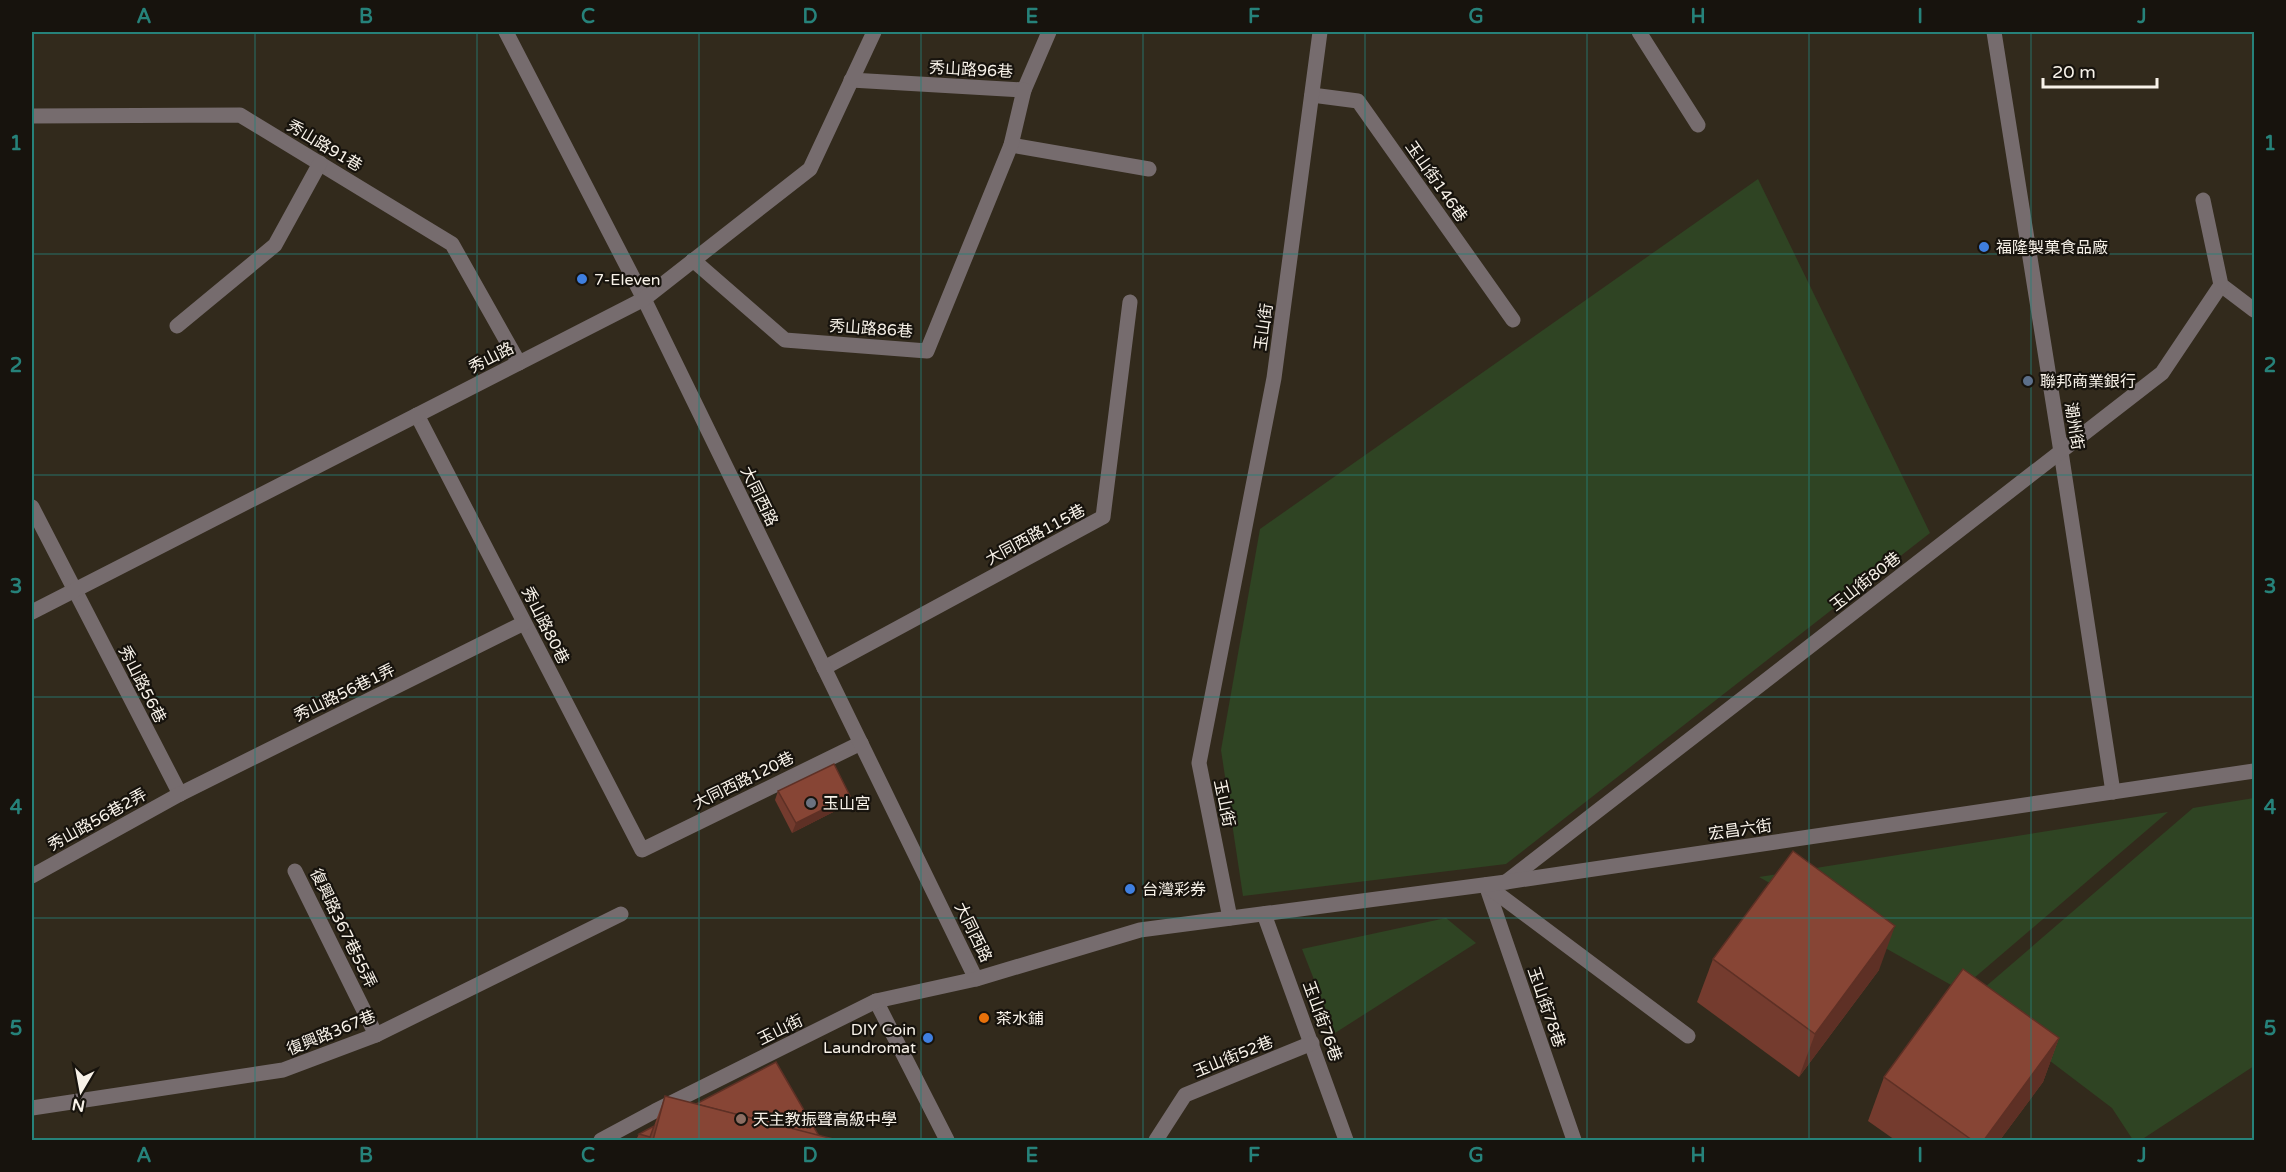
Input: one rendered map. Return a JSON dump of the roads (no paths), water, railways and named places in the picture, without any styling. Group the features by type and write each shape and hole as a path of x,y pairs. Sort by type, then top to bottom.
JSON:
{"street":[{"name":"大同西路","path":"506,32 644,299 976,979"},
{"name":"秀山路","path":"32,612 644,299 810,170 874,32"},
{"name":"秀山路96巷","path":"851,81 1024,90 1049,32"},
{"name":"玉山街","path":"601,1140 876,1001 976,979 1140,930 1230,918 1199,763 1274,378 1320,32"},
{"path":"1639,32 1698,125"},
{"name":"潮州街","path":"1994,32 2112,792"},
{"path":"1024,90 1011,145 1149,169"},
{"name":"玉山街146巷","path":"1312,95 1358,101 1513,320"},
{"name":"秀山路91巷","path":"32,116 240,115 452,244 519,363"},
{"name":"秀山路86巷","path":"693,260 785,340 927,351 1011,145"},
{"path":"177,326 275,245 320,163"},
{"path":"2203,200 2221,285 2254,310"},
{"name":"玉山街80巷","path":"1506,882 2162,373 2221,285"},
{"name":"大同西路115巷","path":"824,668 1104,517 1130,302"},
{"name":"秀山路80巷","path":"417,415 642,850"},
{"name":"秀山路56巷","path":"32,507 180,794"},
{"name":"秀山路56巷1弄","path":"180,794 525,623"},
{"name":"大同西路120巷","path":"642,850 861,742"},
{"name":"宏昌六街","path":"1230,918 1486,885 2254,771"},
{"name":"秀山路56巷2弄","path":"32,876 180,794"},
{"name":"復興路367巷55弄","path":"295,871 376,1035"},
{"path":"1486,885 1688,1036"},
{"name":"玉山街78巷","path":"1486,885 1574,1140"},
{"name":"復興路367巷","path":"32,1108 283,1070 376,1035 621,914"},
{"name":"玉山街76巷","path":"1264,914 1346,1140"},
{"path":"876,1001 947,1140"},
{"name":"玉山街52巷","path":"1156,1140 1185,1095 1312,1043"}],"place":[{"name":"福隆製菓食品廠","path":"1984,247"},
{"name":"7-Eleven","path":"582,279"},
{"name":"聯邦商業銀行","path":"2028,381"},
{"name":"玉山宮","path":"811,803"},
{"name":"台灣彩券","path":"1130,889"},
{"name":"茶水鋪","path":"984,1018"},
{"name":"DIY Coin Laundromat","path":"928,1038"},
{"name":"天主教振聲高級中學","path":"741,1119"}]}
